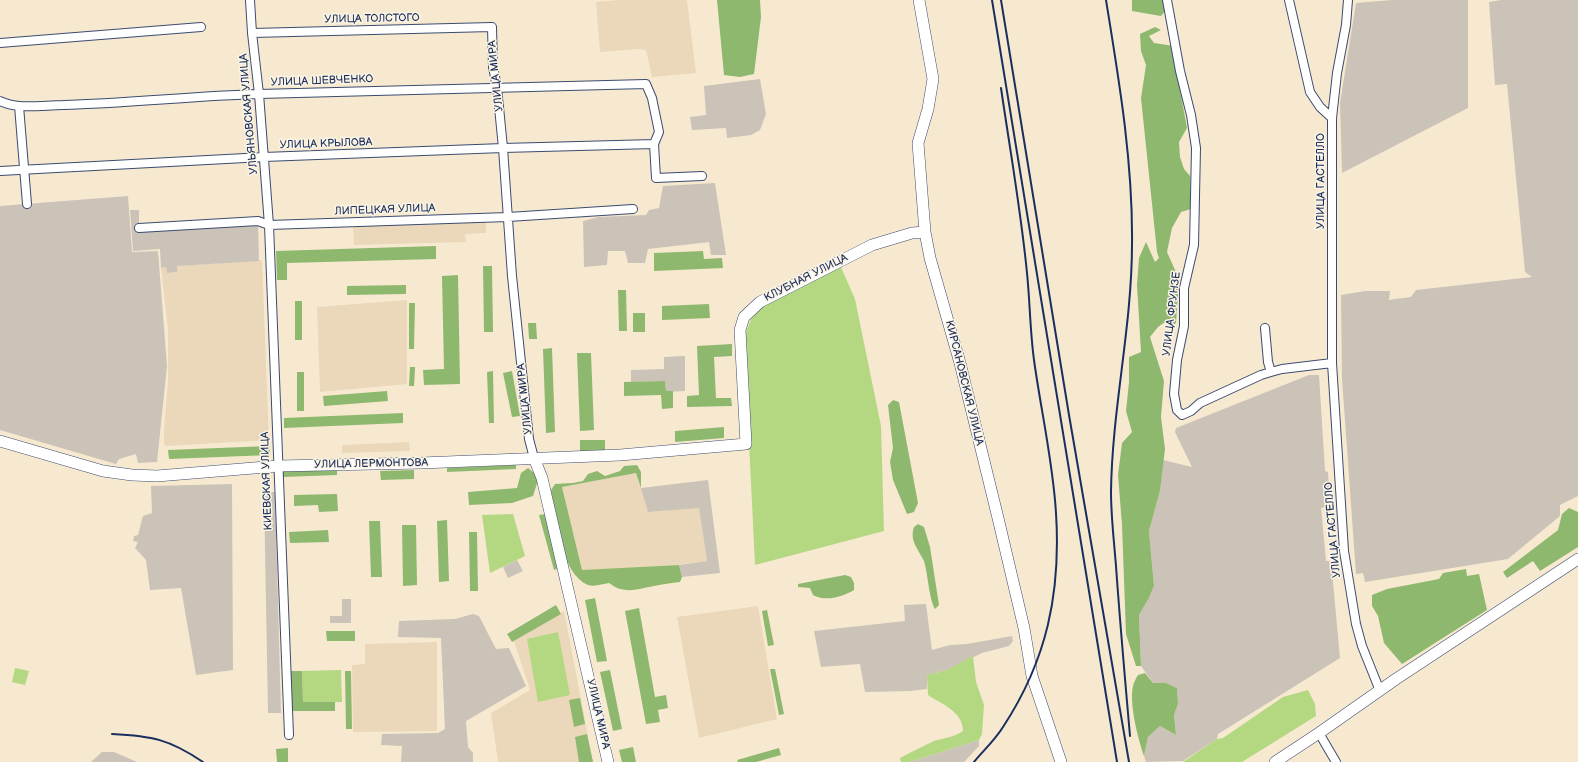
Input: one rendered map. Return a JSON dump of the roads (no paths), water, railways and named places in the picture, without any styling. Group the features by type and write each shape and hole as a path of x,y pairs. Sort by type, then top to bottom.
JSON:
{"street":[{"name":"УЛЬЯНОВСКАЯ УЛИЦА","path":"250,0 259,94 268,225"},
{"name":"КИРСАНОВСКАЯ УЛИЦА","path":"920,0 933,79 928,108 918,143 925,232 930,258 960,363 998,518 1024,628 1032,676 1061,762"},
{"name":"УЛИЦА ФРУНЗЕ","path":"1167,0 1180,71 1191,115 1196,148 1194,245 1184,288 1184,326 1177,360 1174,394 1177,410 1182,415 1191,412 1200,403 1260,375 1271,372"},
{"path":"1289,0 1310,92 1320,107 1332,118"},
{"name":"УЛИЦА ГАСТЕЛЛО","path":"1348,0 1346,25 1337,73 1332,118 1332,362 1345,558 1356,624 1362,646 1380,691"},
{"path":"0,43 202,27"},
{"name":"УЛИЦА ТОЛСТОГО","path":"252,33 492,27"},
{"name":"УЛИЦА МИРА","path":"492,27 494,67 503,148 512,276 528,432 534,458 542,478 608,762"},
{"name":"УЛИЦА ШЕВЧЕНКО","path":"0,101 19,106 89,104 259,94 646,84 652,98 659,132 654,144"},
{"path":"19,106 23,170 27,204"},
{"path":"654,144 656,178 702,176"},
{"name":"УЛИЦА КРЫЛОВА","path":"0,171 264,157 654,144"},
{"name":"ЛИПЕЦКАЯ УЛИЦА","path":"140,228 258,221 268,225 508,217 633,209"},
{"name":"КИЕВСКАЯ УЛИЦА","path":"268,225 289,735"},
{"name":"КЛУБНАЯ УЛИЦА","path":"746,444 740,330 744,317 760,302 872,244 912,233 925,232"},
{"path":"1265,328 1268,362 1271,372 1332,362"},
{"name":"УЛИЦА ЛЕРМОНТОВА","path":"0,441 85,466 132,476 161,476 278,466 421,463 620,455 746,444"},
{"path":"1275,762 1396,679 1578,559"},
{"path":"1319,733 1336,762"}],"railway":[{"path":"992,0 1117,762"},
{"path":"1001,0 1069,415 1129,762"},
{"path":"1106,0 1116,60 1128,152 1132,213 1129,306 1115,430 1111,492 1130,736"},
{"path":"974,762 1000,732 1031,677 1048,625 1056,571 1056,513 1050,456 1034,360 1025,250 1001,88"},
{"path":"112,734 138,736 160,740 180,748 203,762"}]}
